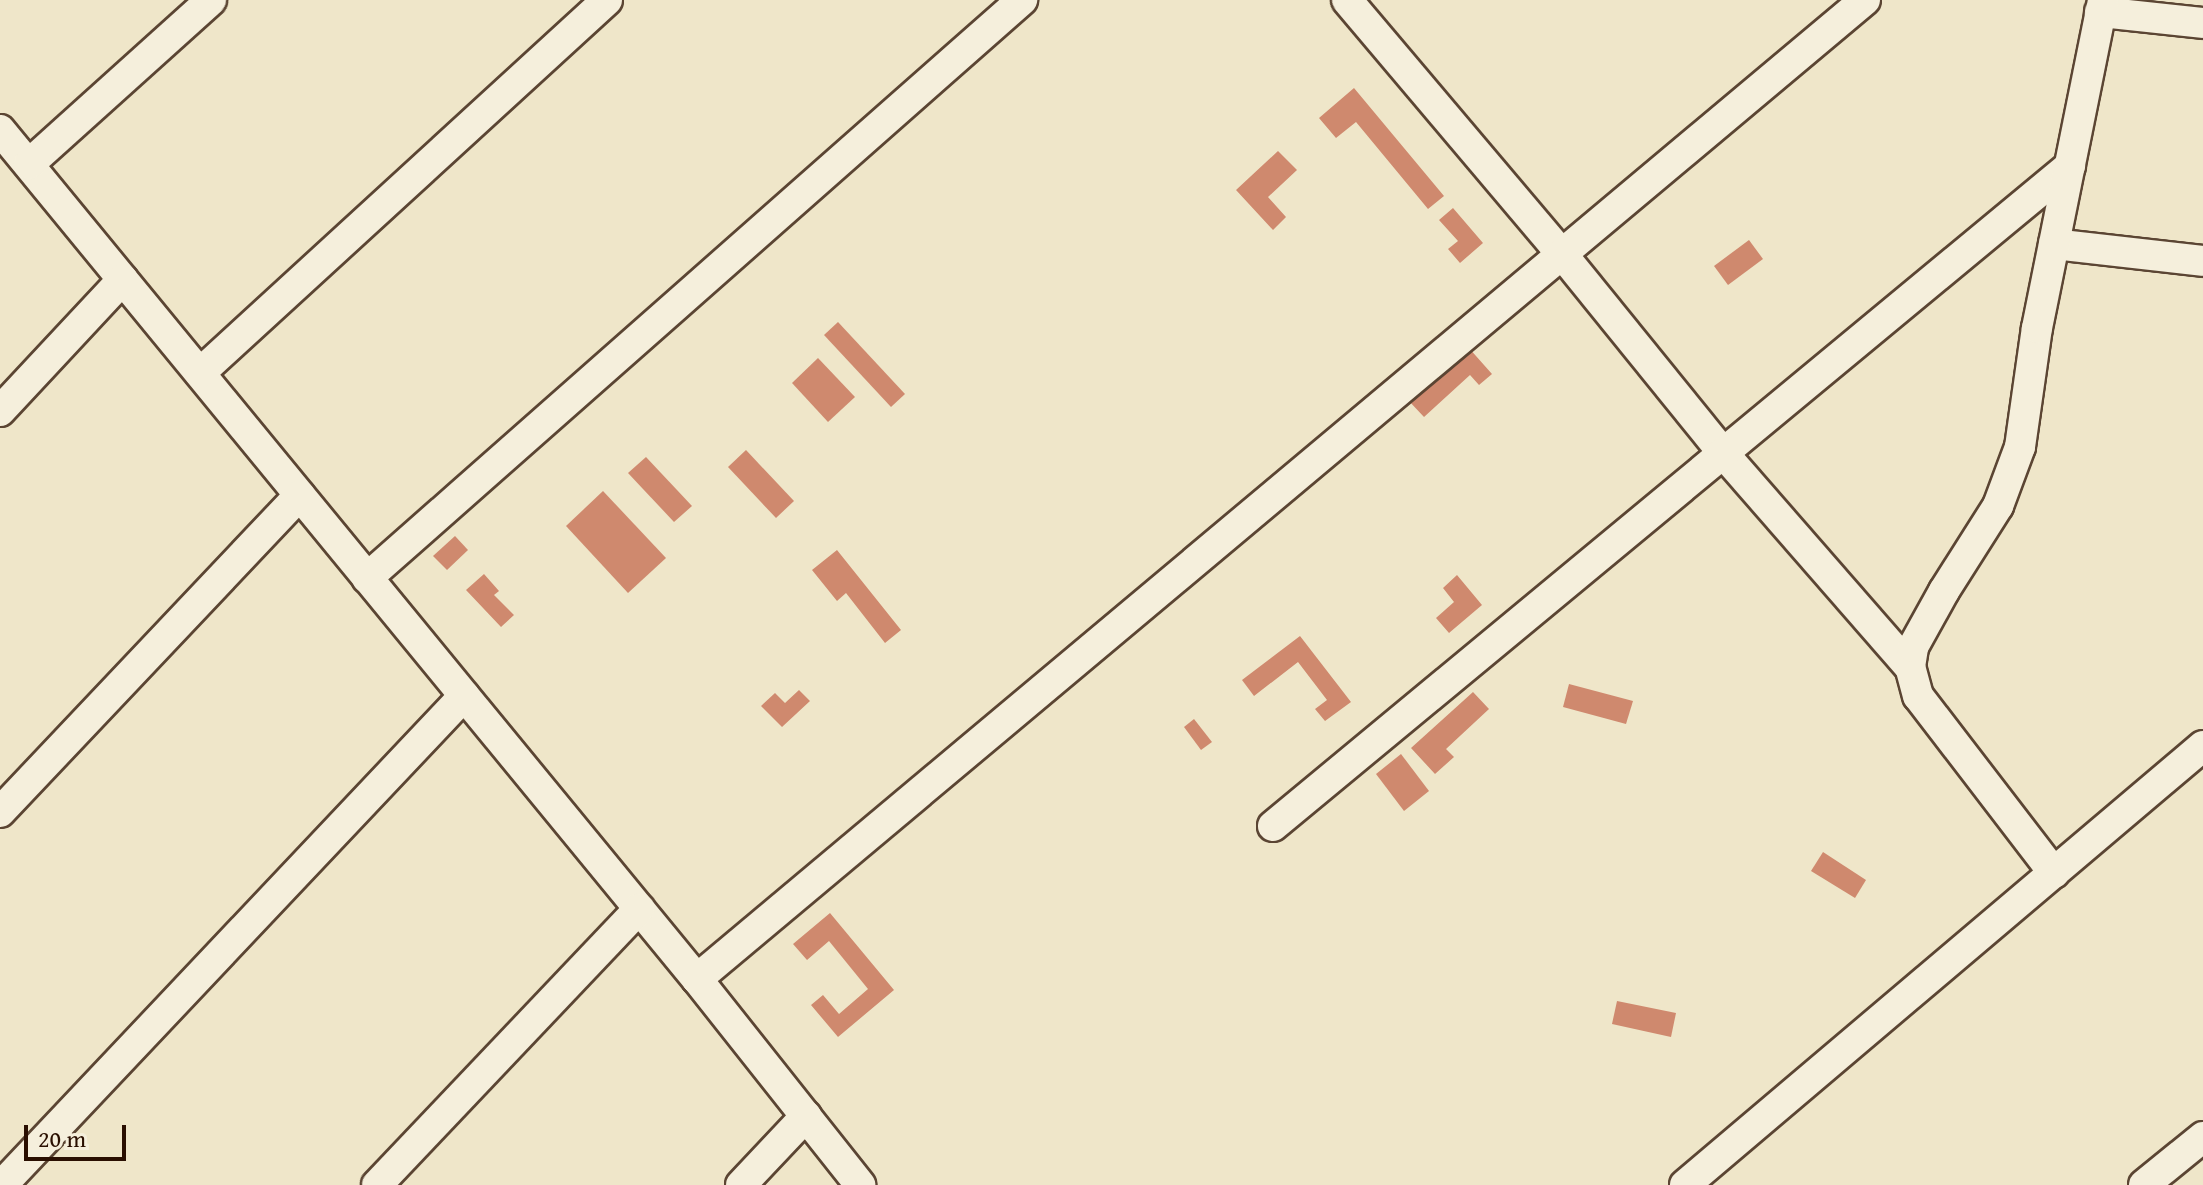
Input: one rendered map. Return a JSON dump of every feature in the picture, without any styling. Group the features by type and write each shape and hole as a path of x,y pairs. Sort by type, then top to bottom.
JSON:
{"street":[{"path":"29,164 211,0"},
{"path":"200,373 607,0"},
{"path":"367,578 1022,0"},
{"path":"1347,0 1562,254 1723,453 1910,667"},
{"path":"697,979 1865,0"},
{"path":"2054,873 1918,696 1910,667 1913,647 1998,506 2020,447 2037,328 2102,6 2203,23"},
{"path":"0,130 697,979 860,1185"},
{"path":"1273,826 2070,166"},
{"path":"2054,244 2203,261"},
{"path":"0,411 123,279"},
{"path":"0,812 300,495"},
{"path":"2,1185 464,696"},
{"path":"1685,1185 2203,746"},
{"path":"377,1185 639,909"},
{"path":"741,1185 806,1116"},
{"path":"2144,1185 2203,1137"}],"building":[{"path":"1354,88 1444,196 1428,209 1356,122 1336,138 1319,118"},
{"path":"1278,151 1297,170 1268,197 1286,217 1273,230 1236,190"},
{"path":"1453,208 1483,243 1460,263 1448,249 1458,241 1439,220"},
{"path":"1749,240 1763,259 1728,285 1714,266"},
{"path":"838,322 905,394 891,407 824,335"},
{"path":"1468,347 1492,374 1479,385 1470,375 1424,417 1408,400"},
{"path":"818,358 855,397 828,422 792,383"},
{"path":"746,450 794,501 776,518 728,467"},
{"path":"646,457 692,506 674,522 628,473"},
{"path":"603,491 666,558 628,593 566,526"},
{"path":"455,536 468,550 447,570 433,556"},
{"path":"837,550 901,630 885,643 846,593 837,601 812,570"},
{"path":"484,574 499,591 494,595 514,615 501,627 466,590"},
{"path":"1457,575 1482,605 1449,633 1436,618 1454,602 1443,588"},
{"path":"1300,636 1351,702 1325,721 1315,709 1327,700 1298,662 1254,696 1242,680"},
{"path":"1569,684 1633,701 1626,724 1563,707"},
{"path":"799,690 810,701 782,727 761,706 775,693 785,703"},
{"path":"1473,692 1489,709 1446,749 1454,757 1435,774 1411,748"},
{"path":"1194,719 1212,742 1201,750 1184,727"},
{"path":"1401,754 1429,791 1404,811 1376,774"},
{"path":"1823,852 1866,880 1855,898 1811,871"},
{"path":"830,913 894,990 838,1037 811,1005 823,995 839,1014 868,989 829,941 807,960 793,944"},
{"path":"1617,1001 1676,1013 1671,1037 1612,1024"}]}
